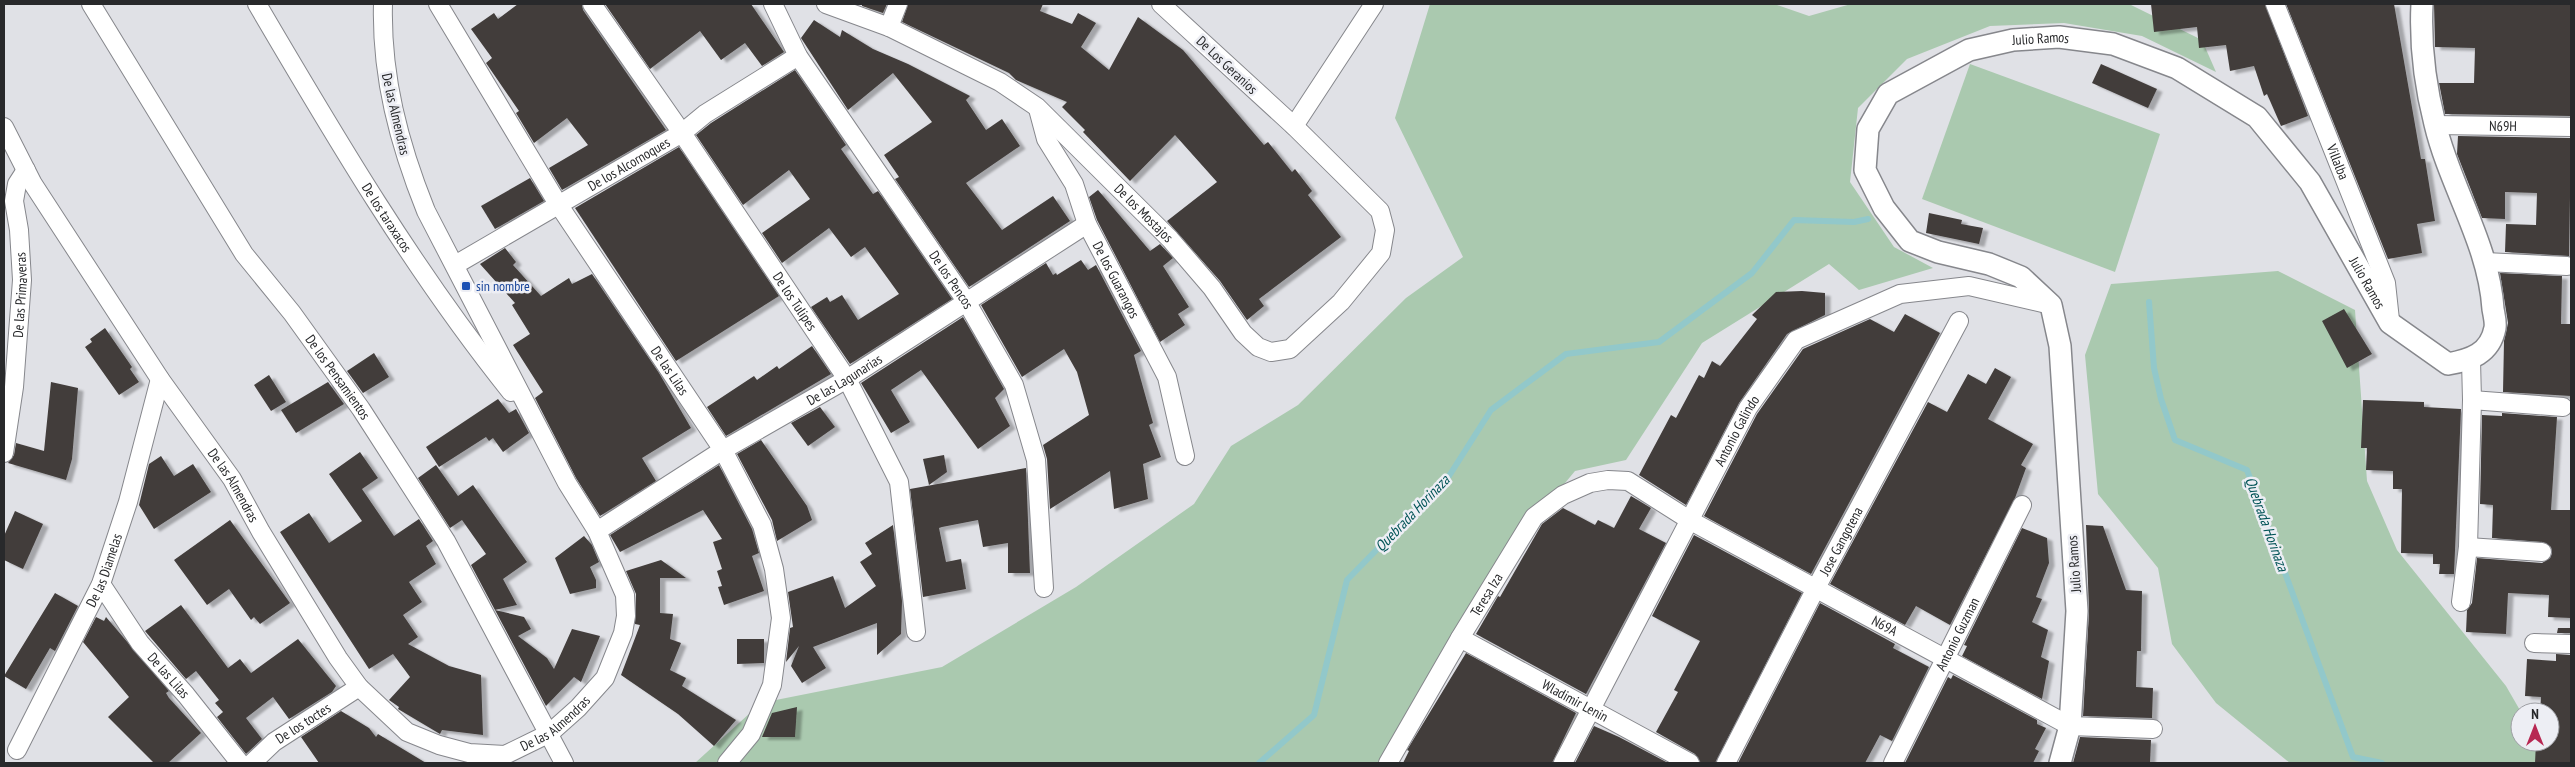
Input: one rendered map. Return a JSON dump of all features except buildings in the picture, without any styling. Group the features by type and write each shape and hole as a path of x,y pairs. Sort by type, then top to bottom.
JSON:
{"street":[{"name":"De los Pensamientos","path":"91,4 244,254 292,313 361,409 446,541 550,733 564,763"},
{"name":"De los taraxacos","path":"256,4 339,144 470,340 534,419"},
{"name":"De las Almendras","path":"4,127 26,170 160,379 232,479 261,532 338,658 359,687 407,732 439,745 469,753 505,755 550,733 578,708 605,678 623,633 626,616 625,595 597,531 567,483 426,210 398,134 384,55 383,4"},
{"name":"De las Lilas","path":"438,4 558,204 723,450 762,525 774,568 781,618 772,685 751,734 727,763"},
{"name":"De los Tulipes","path":"592,4 682,133 847,379 899,482 916,632"},
{"name":"De los Pencos","path":"773,4 798,56 966,301 1014,385 1036,460 1044,588"},
{"name":"De los Mostajos","path":"826,4 889,27 1000,82 1037,107 1170,239 1212,288 1243,333 1258,348 1270,352 1290,349 1341,302 1382,253 1385,230 1380,211"},
{"path":"889,27 898,4"},
{"name":"De Los Geranios","path":"1161,4 1294,126 1380,211"},
{"path":"1294,126 1374,4"},
{"name":"Villalba","path":"2275,4 2386,283 2390,323"},
{"path":"2422,4 2420,39 2435,125 2485,262 2492,294 2495,327 2489,343 2471,360 2472,400 2468,547 2461,602"},
{"name":"Julio Ramos","path":"2060,763 2070,726 2077,611 2060,346 2051,305 2021,277 1988,264 1938,252 1910,242 1884,208 1865,170 1868,128 1888,94 1969,50 2013,40 2059,37 2113,44 2178,68 2257,117 2310,182 2390,323 2448,364 2471,360"},
{"name":"De los Alcornoques","path":"455,265 682,133 706,114 798,56"},
{"name":"De los Guarangos","path":"1037,107 1046,139 1074,184 1087,224 1167,377 1185,456"},
{"name":"N69H","path":"2435,125 2571,127"},
{"name":"De las Primaveras","path":"4,453 14,387 22,280 19,230 14,201 17,184 26,170"},
{"name":"De las Lagunarias","path":"597,531 723,450 847,379 966,301 1048,251 1087,224"},
{"path":"2485,262 2566,266"},
{"name":"Antonio Galindo","path":"1563,763 1691,521 1748,408 1796,340 1900,294 1969,286 2051,305"},
{"name":"Jose Gangotena","path":"1726,763 1816,588 1959,321"},
{"name":"De las Diamelas","path":"17,750 101,584 128,502 160,379"},
{"path":"2472,400 2563,406"},
{"name":"Teresa Iza","path":"1388,763 1460,638 1534,517 1563,495 1590,483 1608,480 1628,481"},
{"name":"N69A","path":"1628,481 1691,521 2070,726 2153,729"},
{"name":"Antonio Guzman","path":"1893,763 2022,505"},
{"path":"2468,547 2542,552"},
{"name":"De las Lilas","path":"101,584 140,643 186,695 240,763"},
{"name":"Wladimir Lenin","path":"1460,638 1690,763"},
{"path":"2534,643 2571,644"},
{"name":"De los toctes","path":"252,763 274,742 359,687"}],"green space":[{"path":"1430,4 1774,4 1809,16 1851,4 2129,4 2202,40 2216,72 2142,36 2064,23 1990,26 1907,59 1858,108 1850,182 1894,247 1933,268 1859,290 1829,264 1702,343 1626,460 1575,471 1531,524 1386,763 695,763 761,703 942,667 1076,587 1194,504 1231,446 1298,405 1406,298 1463,257 1395,118"},
{"path":"1970,64 2160,134 2115,272 1922,199"},
{"path":"2278,271 2355,310 2367,481 2397,550 2506,686 2515,702 2510,702 2510,752 2542,752 2545,763 2290,763 2216,703 2172,644 2158,568 2098,494 2085,355 2111,284"}],"waterway":[{"name":"Quebrada Horinaza","path":"1259,763 1314,715 1347,580 1449,476 1491,410 1566,354 1659,342 1752,273 1794,220 1854,222 1868,219"},
{"name":"Quebrada Horinaza","path":"2149,302 2154,368 2161,399 2175,440 2247,470 2353,757 2382,763"}],"place":[{"name":"sin nombre","path":"466,286"}]}
